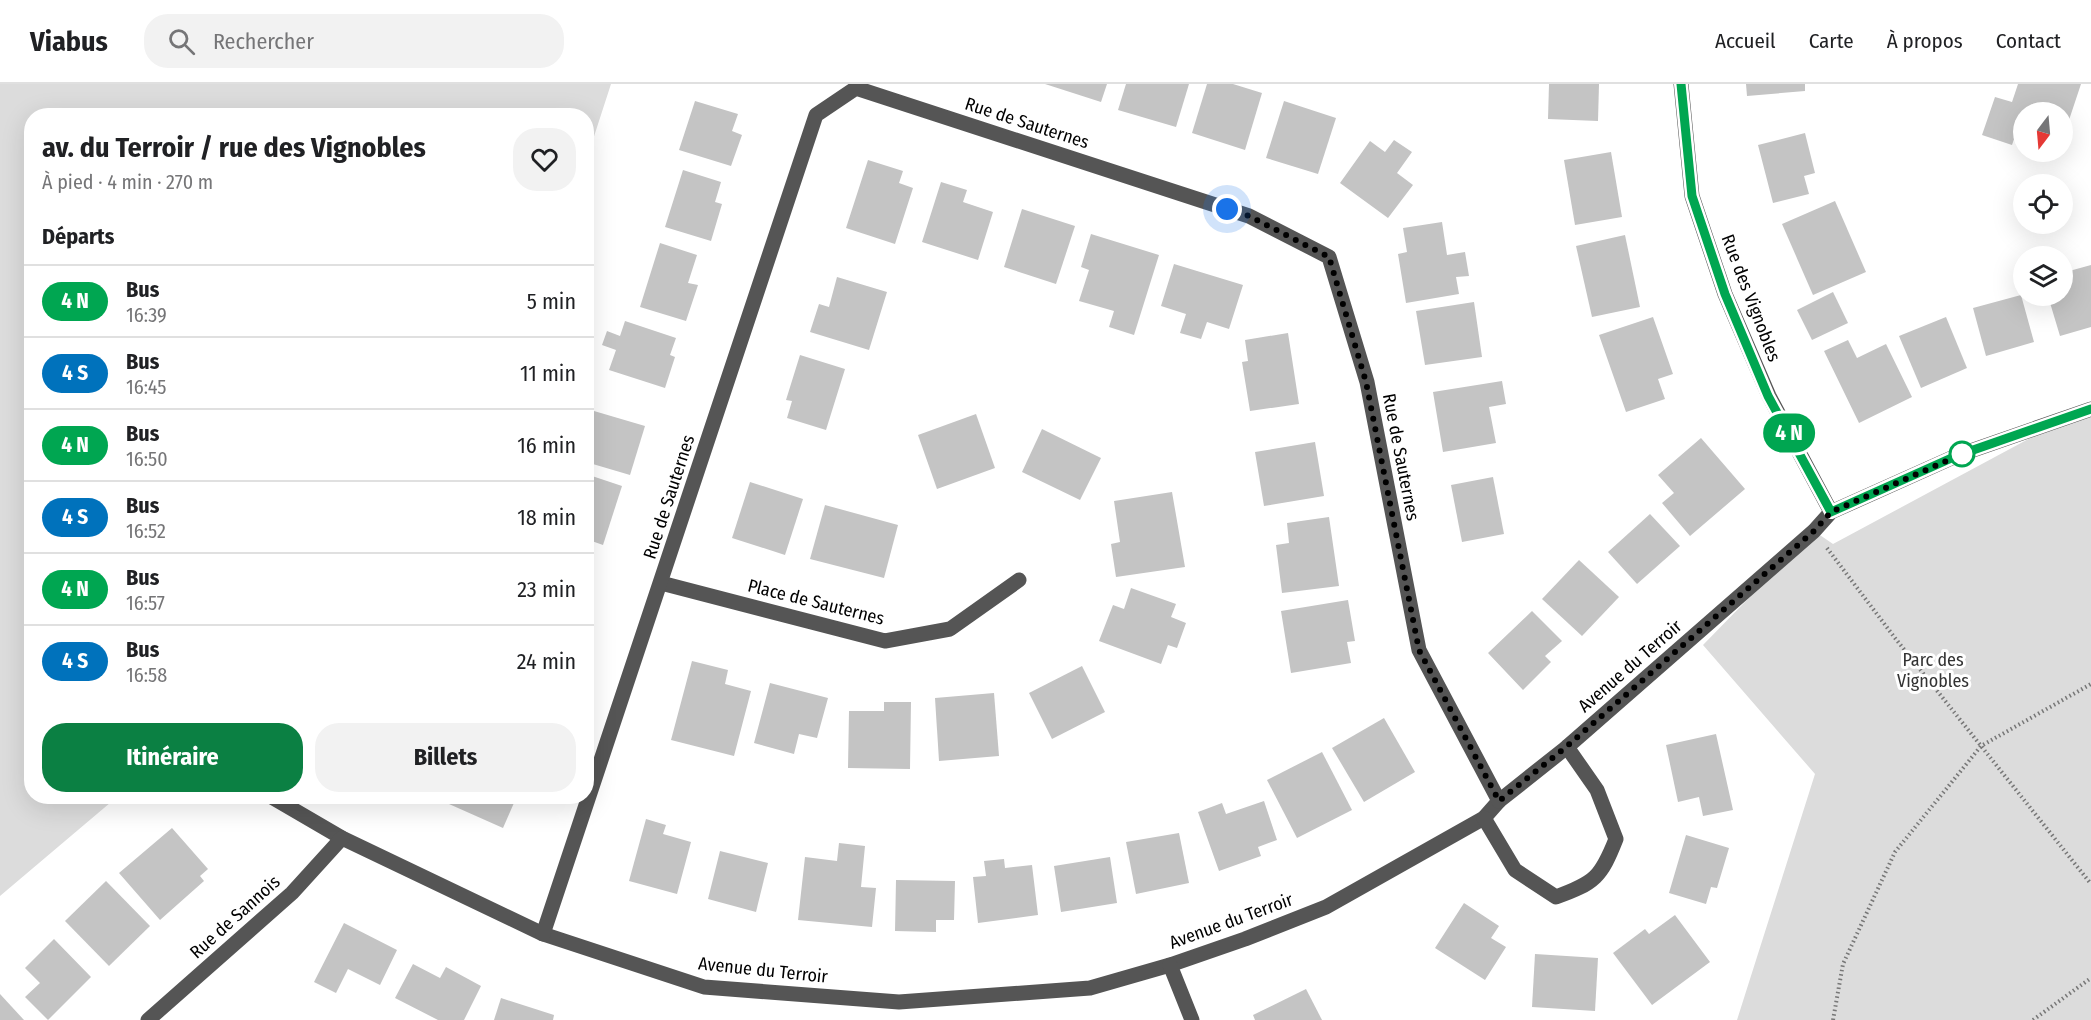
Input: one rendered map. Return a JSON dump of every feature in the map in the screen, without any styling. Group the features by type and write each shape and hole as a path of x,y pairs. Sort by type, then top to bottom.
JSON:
{"street":[{"name":"Rue des Vignobles","path":"1681,84 1692,196 1725,294 1768,396 1831,512"},
{"name":"Rue de Sauternes","path":"594,782 816,115 855,88 1249,216 1329,257 1366,382 1419,650 1499,801"},
{"name":"Avenue du Terroir","path":"284,804 342,838 543,934 704,987 899,1002 1090,988 1245,939 1326,907 1484,818 1499,801 1566,747 1814,531 1831,512 1956,456 2091,409"},
{"name":"Place de Sauternes","path":"661,583 885,640 950,629 1019,580"},
{"path":"1484,818 1515,870 1556,897 1585,887 1605,867 1616,839 1597,790 1566,747"},
{"name":"Rue de Sauternes","path":"543,934 587,804"},
{"name":"Rue de Sannois","path":"148,1020 292,893 342,838"},
{"path":"1170,964 1192,1020"}],"path":[{"path":"1814,531 2091,884"},
{"path":"1833,1020 1843,964 1895,852 1981,746 2091,684"},
{"path":"2033,1020 2091,978"}],"green space":[{"path":"0,84 611,84 594,136 594,108 24,108 24,804 109,804 0,896"},
{"name":"Parc des Vignobles","path":"2091,412 2091,1020 1737,1020 1815,774 1703,645 1814,531 1833,544 2075,414"}],"building":[{"path":"1045,84 1107,84 1101,102"},
{"path":"1126,84 1189,84 1176,127 1118,110"},
{"path":"1207,84 1233,84 1262,93 1245,150 1192,133"},
{"path":"1549,84 1599,84 1598,121 1548,119"},
{"path":"1746,84 1805,84 1805,91 1747,96"},
{"path":"2018,84 2081,84 2073,108 2073,102 2013,102 2012,145 1982,135 1995,97 2012,102"},
{"path":"695,101 738,114 732,131 742,135 731,166 679,150"},
{"path":"1284,101 1336,118 1318,174 1266,158"},
{"path":"1805,133 1815,173 1804,176 1809,194 1773,203 1758,145"},
{"path":"1394,140 1412,152 1397,173 1413,185 1388,218 1340,183 1370,141 1385,152"},
{"path":"1611,152 1622,217 1575,225 1564,160"},
{"path":"868,160 903,171 899,183 913,188 895,244 846,228"},
{"path":"683,170 721,182 715,202 722,204 711,241 665,227"},
{"path":"941,182 967,190 963,202 993,212 978,260 922,242"},
{"path":"1835,201 1866,272 1813,295 1782,224"},
{"path":"1022,209 1075,226 1056,284 1004,267"},
{"path":"1442,222 1447,255 1465,252 1469,276 1456,277 1459,294 1406,303 1398,254 1407,252 1403,228"},
{"path":"1091,234 1159,255 1134,335 1109,327 1114,311 1079,301 1089,270 1081,267"},
{"path":"1625,235 1640,307 1592,317 1576,246"},
{"path":"660,243 697,255 688,283 698,285 686,321 640,307"},
{"path":"1174,264 1243,285 1229,329 1207,322 1201,339 1180,333 1186,314 1161,306"},
{"path":"2091,265 2091,327 2060,336 2051,306 2073,306 2073,270"},
{"path":"837,277 887,292 869,350 810,332 819,304 829,307"},
{"path":"1833,292 1848,323 1812,340 1797,310"},
{"path":"2013,297 2013,306 2024,306 2034,342 1986,356 1973,308"},
{"path":"1474,302 1482,357 1425,365 1416,311"},
{"path":"1653,317 1673,374 1658,379 1665,399 1626,412 1599,335"},
{"path":"1946,317 1967,368 1921,388 1899,336"},
{"path":"625,321 676,338 670,355 675,357 665,388 609,370 616,350 602,345 607,331 620,336"},
{"path":"1288,333 1299,404 1250,411 1242,362 1248,361 1245,340"},
{"path":"1848,340 1857,358 1886,344 1912,397 1859,423 1824,351"},
{"path":"800,355 845,369 826,430 787,418 792,401 786,400"},
{"path":"1502,381 1506,404 1489,407 1496,443 1443,452 1433,392"},
{"path":"594,411 645,426 630,475 594,464"},
{"path":"976,414 995,468 937,489 918,435"},
{"path":"1042,429 1101,458 1080,500 1022,472"},
{"path":"1701,438 1745,489 1690,536 1662,503 1674,493 1658,475"},
{"path":"1315,442 1324,496 1264,506 1255,452"},
{"path":"594,477 622,486 603,545 594,542"},
{"path":"1493,477 1504,534 1462,542 1451,485"},
{"path":"750,482 803,499 785,555 732,538"},
{"path":"1172,492 1185,567 1116,577 1111,544 1120,542 1114,501"},
{"path":"825,505 898,525 884,578 810,559"},
{"path":"1650,514 1680,546 1637,584 1608,552"},
{"path":"1329,517 1339,586 1282,593 1276,545 1289,543 1287,523"},
{"path":"1579,560 1619,597 1582,636 1542,599"},
{"path":"1131,588 1176,604 1171,617 1186,623 1177,648 1168,645 1161,664 1099,641 1113,605 1124,609"},
{"path":"1348,600 1355,641 1347,642 1351,663 1291,673 1281,611"},
{"path":"1532,611 1562,641 1545,656 1551,662 1523,690 1488,653"},
{"path":"692,661 728,670 725,684 751,691 734,756 671,740"},
{"path":"1082,666 1105,712 1052,739 1029,693"},
{"path":"770,683 828,698 817,738 799,734 794,754 754,743"},
{"path":"994,693 999,756 939,761 935,698"},
{"path":"884,702 911,702 910,769 848,768 849,711 884,711"},
{"path":"1384,718 1415,772 1364,802 1332,748"},
{"path":"1716,734 1733,810 1703,816 1699,797 1678,802 1666,745"},
{"path":"1322,752 1352,810 1297,838 1267,780"},
{"path":"1264,801 1277,840 1258,847 1261,856 1219,871 1198,812 1222,803 1226,814"},
{"path":"449,804 514,804 503,828"},
{"path":"646,819 666,825 663,834 691,842 677,894 629,881"},
{"path":"172,828 208,869 200,876 204,881 160,920 119,873"},
{"path":"1179,833 1189,883 1136,894 1126,842"},
{"path":"1686,835 1729,848 1717,888 1711,887 1706,904 1669,893"},
{"path":"839,843 865,846 861,887 876,888 872,927 798,920 805,857 837,861"},
{"path":"720,851 768,863 756,912 708,899"},
{"path":"1110,857 1117,903 1061,912 1054,866"},
{"path":"1004,859 1005,868 1032,865 1038,915 978,923 973,877 986,876 984,861"},
{"path":"896,880 955,881 954,920 936,920 936,932 895,931"},
{"path":"106,881 150,926 109,966 65,921"},
{"path":"1464,903 1499,926 1491,938 1506,947 1485,980 1435,948"},
{"path":"1675,915 1710,962 1652,1005 1613,953 1645,929 1649,934"},
{"path":"344,923 397,950 380,985 348,969 336,993 314,982"},
{"path":"54,939 91,977 48,1020 25,997 40,983 25,968"},
{"path":"1535,954 1598,958 1595,1011 1532,1007"},
{"path":"413,964 440,978 446,967 481,986 464,1020 438,1020 395,998"},
{"path":"1306,989 1322,1020 1255,1020 1253,1015"},
{"path":"0,994 24,1020 0,1020"},
{"path":"501,998 554,1015 553,1020 494,1020"}],"bus line":[{"path":"1681,84 1692,196 1725,294 1768,396 1831,512 1956,456 2091,409"}],"route":[{"path":"1227,209 1249,216 1329,257 1366,382 1419,650 1499,801 1566,747 1814,531 1831,512 1962,454"}]}
